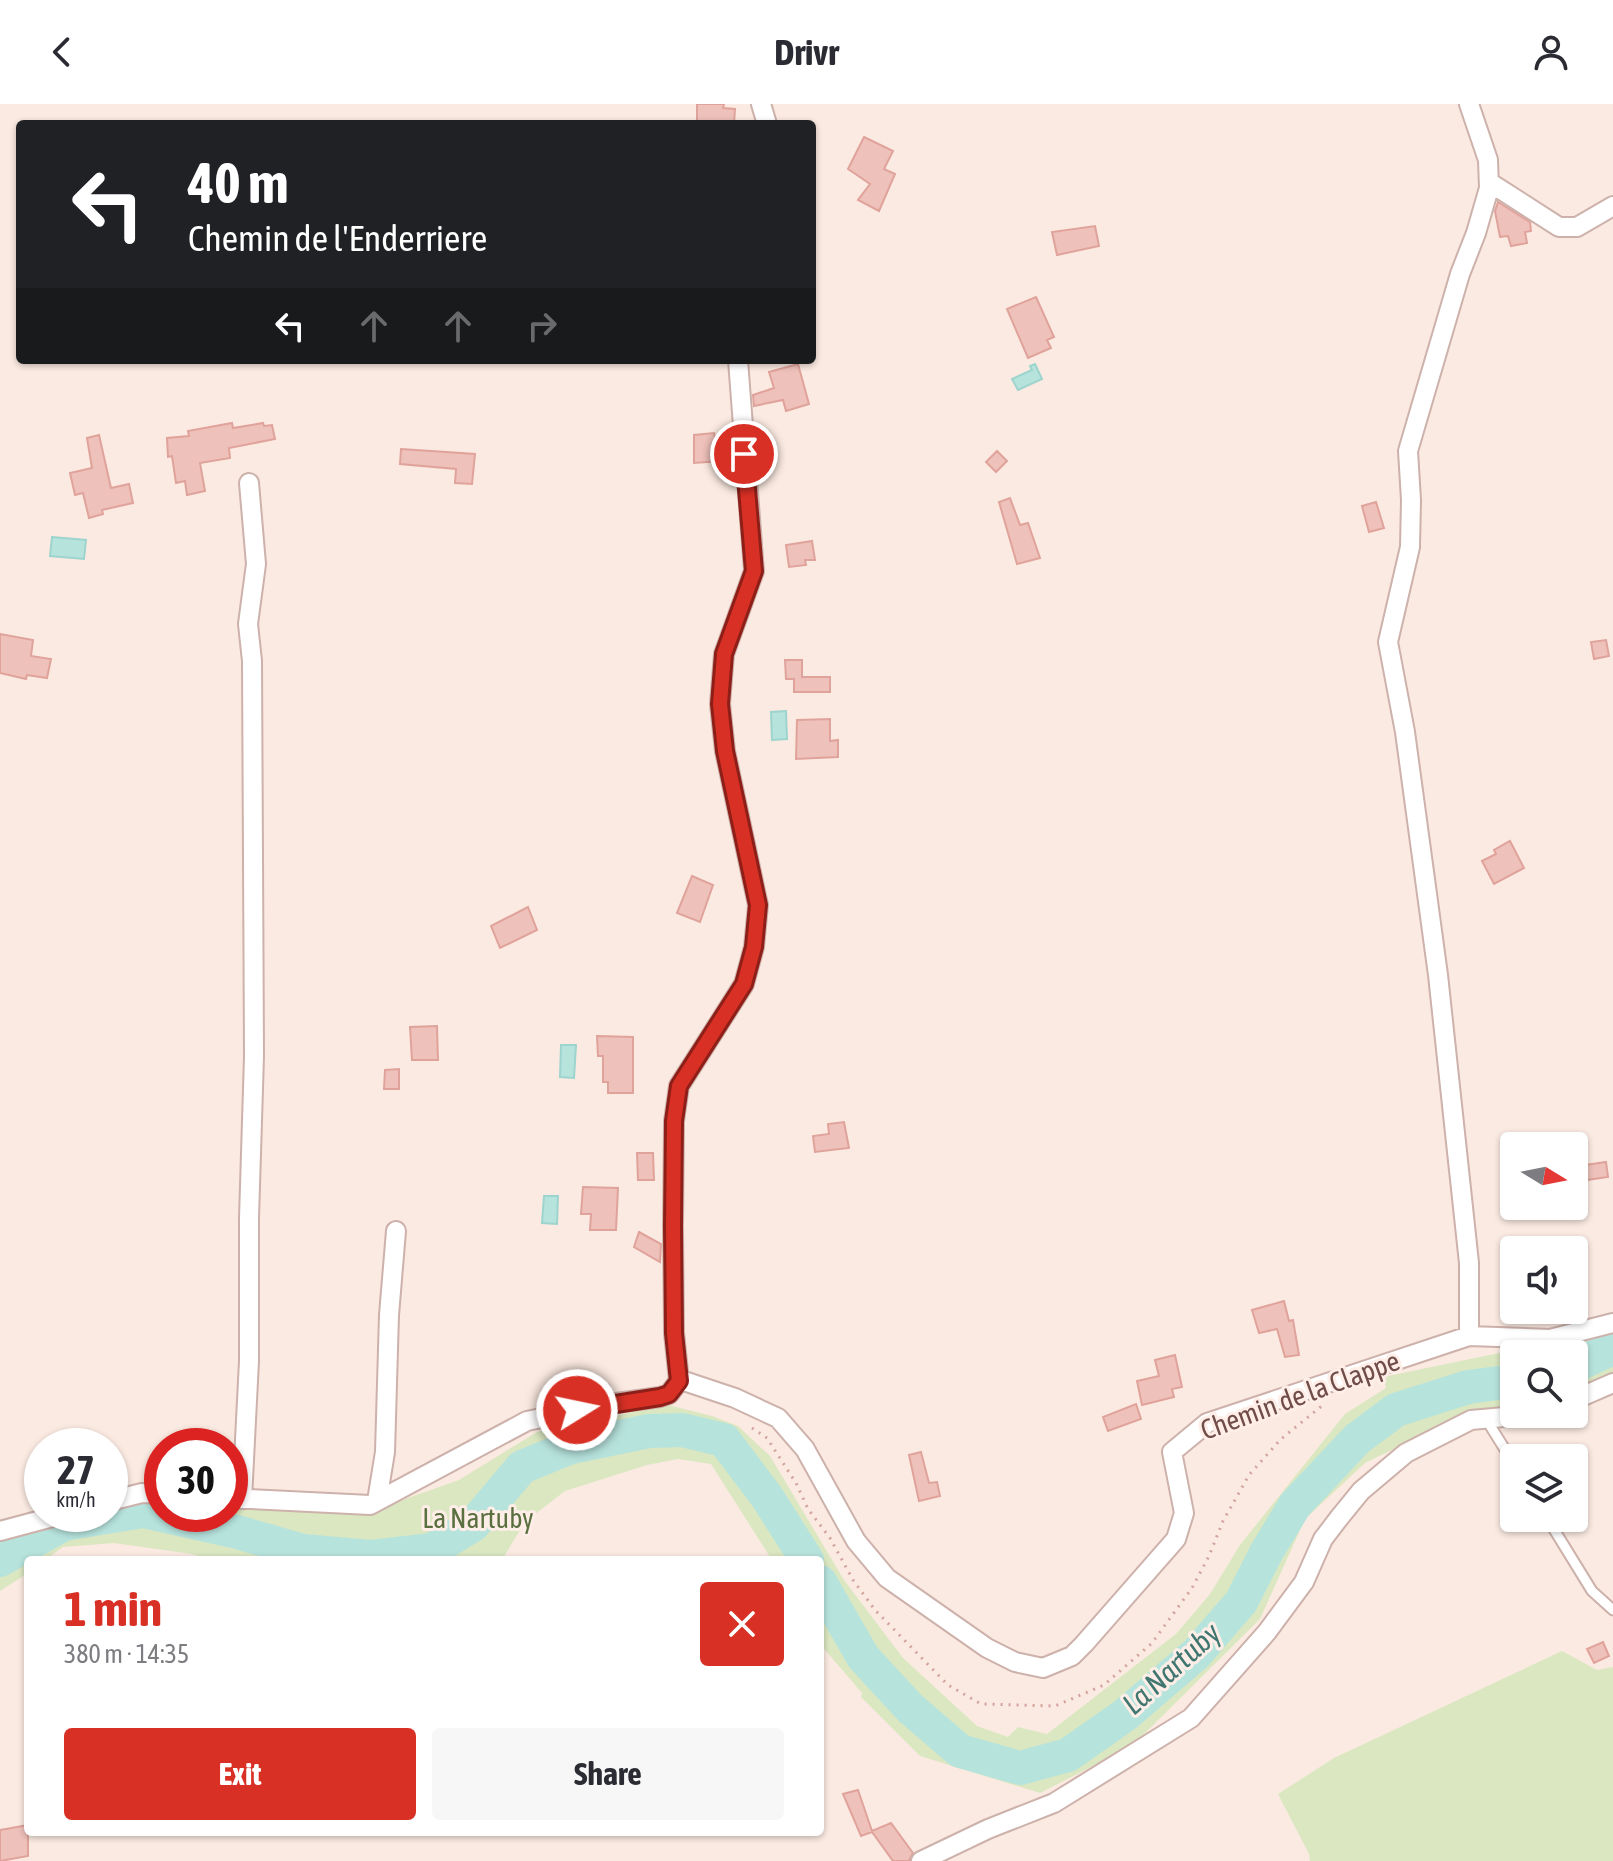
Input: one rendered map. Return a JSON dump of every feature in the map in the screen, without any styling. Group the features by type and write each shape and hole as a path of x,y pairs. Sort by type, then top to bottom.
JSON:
{"street":[{"path":"1469,104 1488,160 1489,182 1408,451 1410,547 1388,642 1405,732 1438,975 1469,1263 1469,1336"},
{"path":"1489,182 1559,227 1577,227 1613,206"},
{"path":"248,1499 370,1505 527,1421 602,1405 660,1397 669,1394 679,1381 674,1333 673,1226 674,1121 679,1086 744,984 754,947 758,905 725,751 720,704 724,654 754,571 738,364"},
{"path":"247,1428 254,1056 252,661 248,624 256,564 249,483"},
{"path":"377,1501 385,1452 389,1315 396,1231"},
{"name":"Chemin de la Clappe","path":"679,1381 735,1398 778,1418 805,1449 856,1541 887,1578 1000,1656 1043,1668 1072,1656 1176,1539 1184,1513 1172,1452 1207,1423 1469,1336 1550,1339 1613,1323"},
{"path":"1588,1394 1613,1383"},
{"path":"921,1861 988,1829 1054,1803 1191,1718 1267,1632 1304,1582 1323,1539 1361,1491 1406,1453 1471,1420 1500,1418"},
{"path":"0,1531 24,1525"}],"lane":[{"path":"1486,1419 1502,1444"},
{"path":"1556,1532 1592,1591 1613,1610"}],"path":[{"path":"751,1427 767,1438 796,1483 808,1509 875,1610 948,1685 981,1704 1055,1706 1104,1685 1152,1643 1192,1588 1223,1521 1249,1475 1281,1439 1325,1403 1336,1380"}],"green space":[{"name":"La Nartuby","path":"1613,1320 1613,1377 1588,1389 1588,1340 1568,1340"},
{"name":"La Nartuby","path":"1500,1353 1500,1407 1474,1410 1365,1463 1305,1519 1260,1619 1132,1746 1040,1793 920,1756 861,1697 862,1693 824,1649 824,1556 769,1556 711,1464 678,1459 647,1465 565,1491 525,1522 504,1556 198,1556 114,1543 63,1547 51,1556 24,1556 24,1576 0,1591 0,1539 24,1531 128,1532 128,1500 144,1501 144,1532 248,1532 248,1507 368,1512 459,1480 537,1432 668,1405 738,1426 770,1456 844,1580 903,1658 977,1726 1008,1737 1018,1727 1047,1734 1176,1634 1210,1594 1240,1545 1345,1414 1386,1388 1383,1377"},
{"path":"1562,1651 1597,1670 1613,1667 1613,1861 1310,1861 1278,1794 1334,1758"}],"water":[{"path":"1035,364 1042,379 1018,390 1012,379 1032,370 1030,366"},
{"path":"52,537 86,540 84,559 50,556"},
{"path":"786,711 787,739 772,740 771,712"},
{"path":"561,1045 576,1045 574,1078 560,1077"},
{"path":"544,1196 558,1196 557,1224 542,1223"}],"building":[{"path":"697,104 724,104 723,108 735,109 734,120 697,120"},
{"path":"864,137 893,151 884,169 895,174 879,211 858,200 870,184 848,169"},
{"path":"1498,202 1530,222 1531,231 1525,232 1527,243 1511,246 1508,236 1500,237 1495,211"},
{"path":"1095,226 1099,246 1057,255 1052,232"},
{"path":"1036,297 1054,337 1047,340 1051,348 1028,358 1007,309"},
{"path":"798,364 809,404 786,411 783,400 754,406 753,395 774,388 769,372"},
{"path":"232,423 233,428 263,423 264,426 272,425 275,439 229,448 230,458 200,463 205,491 187,495 185,481 176,483 172,456 168,457 167,438 189,436 188,431"},
{"path":"714,433 721,461 694,463 694,435"},
{"path":"99,435 111,488 129,484 133,503 102,510 103,514 89,518 83,493 75,495 70,473 92,468 87,438"},
{"path":"401,449 475,454 472,484 455,483 456,469 400,464"},
{"path":"997,451 1007,461 996,472 986,462"},
{"path":"1010,498 1020,525 1028,523 1040,558 1017,564 999,502"},
{"path":"1376,502 1384,528 1369,532 1362,506"},
{"path":"812,541 815,560 805,560 806,565 789,567 786,545"},
{"path":"0,634 33,640 31,656 51,659 47,678 27,675 26,679 0,673"},
{"path":"1606,640 1609,656 1594,659 1591,642"},
{"path":"785,660 802,660 802,677 830,677 830,692 794,692 794,679 786,679"},
{"path":"830,719 830,741 838,740 838,757 796,759 797,720"},
{"path":"1510,841 1524,868 1494,884 1482,861 1496,854 1494,850"},
{"path":"692,876 713,885 700,922 677,913"},
{"path":"528,907 537,930 500,948 491,926"},
{"path":"437,1026 438,1060 412,1060 410,1027"},
{"path":"597,1036 633,1037 633,1093 608,1093 608,1082 603,1082 603,1056 598,1056"},
{"path":"399,1069 399,1089 384,1089 385,1070"},
{"path":"844,1122 849,1148 815,1152 813,1136 829,1134 828,1124"},
{"path":"637,1153 653,1153 654,1180 638,1180"},
{"path":"1606,1162 1608,1177 1588,1180 1588,1165"},
{"path":"583,1187 618,1188 616,1230 590,1230 591,1214 581,1214"},
{"path":"639,1232 661,1244 660,1262 634,1247"},
{"path":"1284,1301 1289,1321 1293,1320 1299,1355 1285,1357 1277,1329 1259,1333 1252,1310"},
{"path":"1175,1355 1182,1387 1172,1389 1174,1397 1142,1405 1137,1381 1159,1376 1155,1360"},
{"path":"1136,1404 1141,1419 1108,1431 1103,1417"},
{"path":"921,1452 929,1483 937,1482 940,1496 919,1501 909,1455"},
{"path":"1603,1642 1609,1656 1594,1663 1587,1649"},
{"path":"858,1790 872,1831 891,1823 913,1853 909,1861 893,1861 872,1832 861,1836 843,1794"},
{"path":"24,1826 24,1836 28,1836 28,1856 0,1861 0,1830"}],"waterway":[{"name":"La Nartuby","path":"1588,1360 1613,1348"},
{"name":"La Nartuby","path":"824,1589 863,1657 910,1708 960,1751 1020,1768 1068,1755 1125,1715 1196,1654 1241,1602 1295,1505 1357,1439 1396,1410 1468,1387 1500,1383"},
{"name":"La Nartuby","path":"380,1556 432,1550 473,1525 522,1467 571,1447 649,1431 682,1430 724,1440 767,1497 804,1556"},
{"name":"La Nartuby","path":"0,1560 64,1524 143,1511 237,1532 303,1551 360,1556"}],"route":[{"path":"577,1410 660,1397 669,1394 679,1381 674,1333 673,1226 674,1121 679,1086 744,984 754,947 758,905 725,751 720,704 724,654 754,571 744,454"}]}
